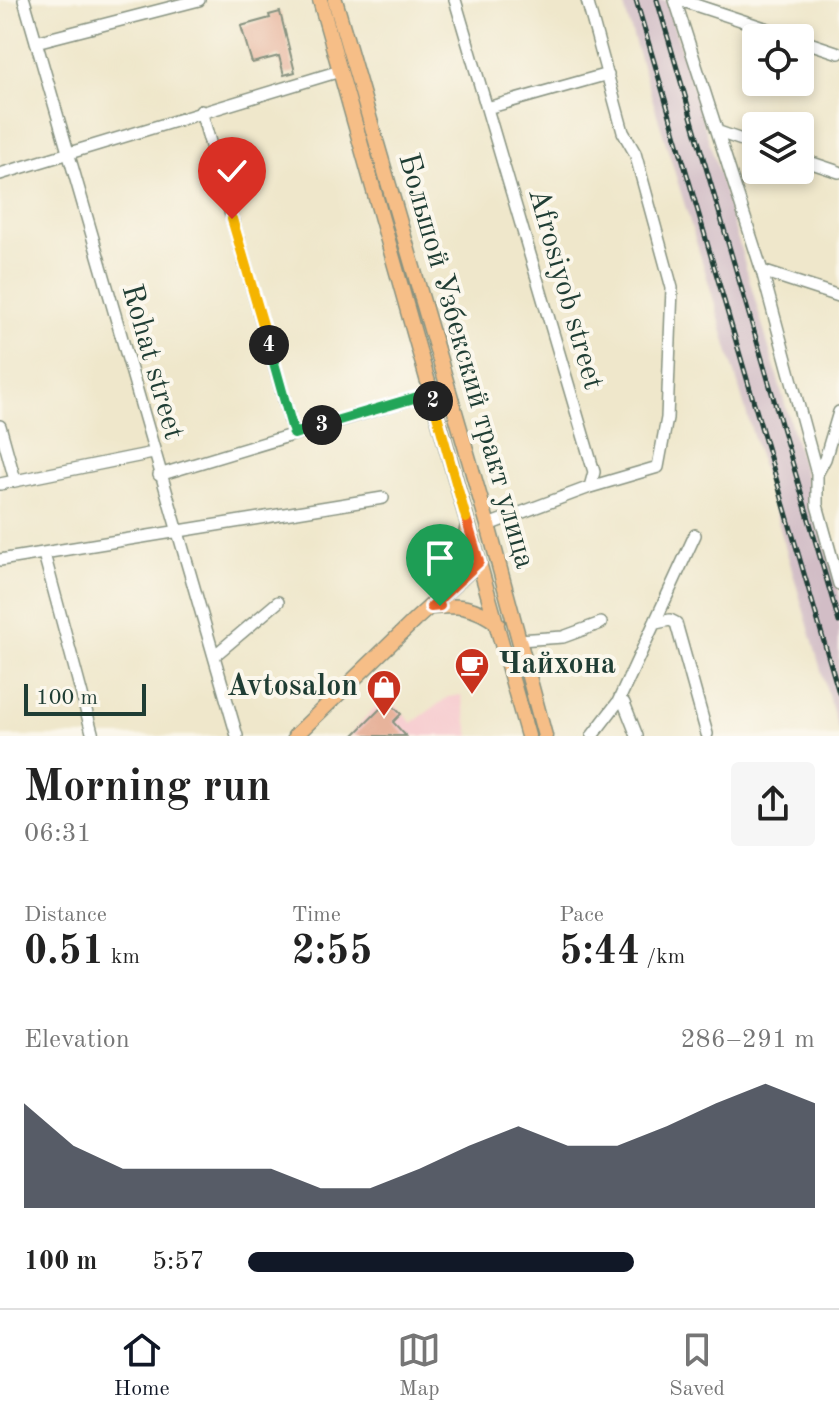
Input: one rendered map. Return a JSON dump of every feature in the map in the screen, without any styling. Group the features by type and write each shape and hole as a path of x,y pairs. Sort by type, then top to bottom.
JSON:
{"main road":[{"name":"Большой Узбекский тракт улица","path":"320,0 528,736"},
{"name":"Большой Узбекский тракт улица","path":"335,0 488,525 545,736"},
{"path":"427,610 458,562 465,546 467,521"},
{"path":"295,736 479,562"},
{"path":"427,610 456,605 472,607 497,623"}],"street":[{"name":"Rohat street","path":"24,0 237,736"},
{"path":"36,42 199,0"},
{"name":"Afrosiyob street","path":"455,0 594,472 590,487"},
{"path":"488,525 590,487 658,467 667,418 672,288 635,153 623,132 587,0"},
{"path":"678,0 752,24"},
{"path":"678,0 762,271 817,474 817,505 839,584"},
{"path":"814,44 839,53"},
{"path":"0,174 340,71"},
{"path":"487,108 608,74"},
{"path":"201,111 294,434"},
{"path":"719,132 742,140"},
{"path":"814,164 839,172"},
{"path":"762,271 839,296"},
{"path":"159,475 431,393"},
{"path":"817,474 825,459 839,412"},
{"path":"0,426 15,480"},
{"path":"0,484 153,453"},
{"path":"0,560 178,534 383,498"},
{"path":"592,736 618,702 695,535"},
{"path":"44,554 93,736"},
{"path":"214,656 278,602"},
{"path":"656,623 670,620 676,623 707,734"},
{"path":"519,640 563,637 601,623"},
{"path":"618,702 628,708 637,736"}],"shaded area":[{"path":"622,0 666,0 717,167 839,592 839,732 709,284"},
{"path":"386,695 412,723 448,697 461,695 470,736 349,736"}],"building":[{"path":"280,12 295,72 284,75 279,56 252,63 241,26"},
{"name":"Avtosalon","path":"388,701 401,714 393,722 406,736 353,736"}],"railway":[{"path":"636,0 839,693"},
{"path":"657,0 839,622"}],"place":[{"name":"Чайхона","path":"472,696"},
{"name":"Avtosalon","path":"384,718"}],"route":[{"path":"232,219 294,434 431,393 479,562 431,607 440,606"}]}
